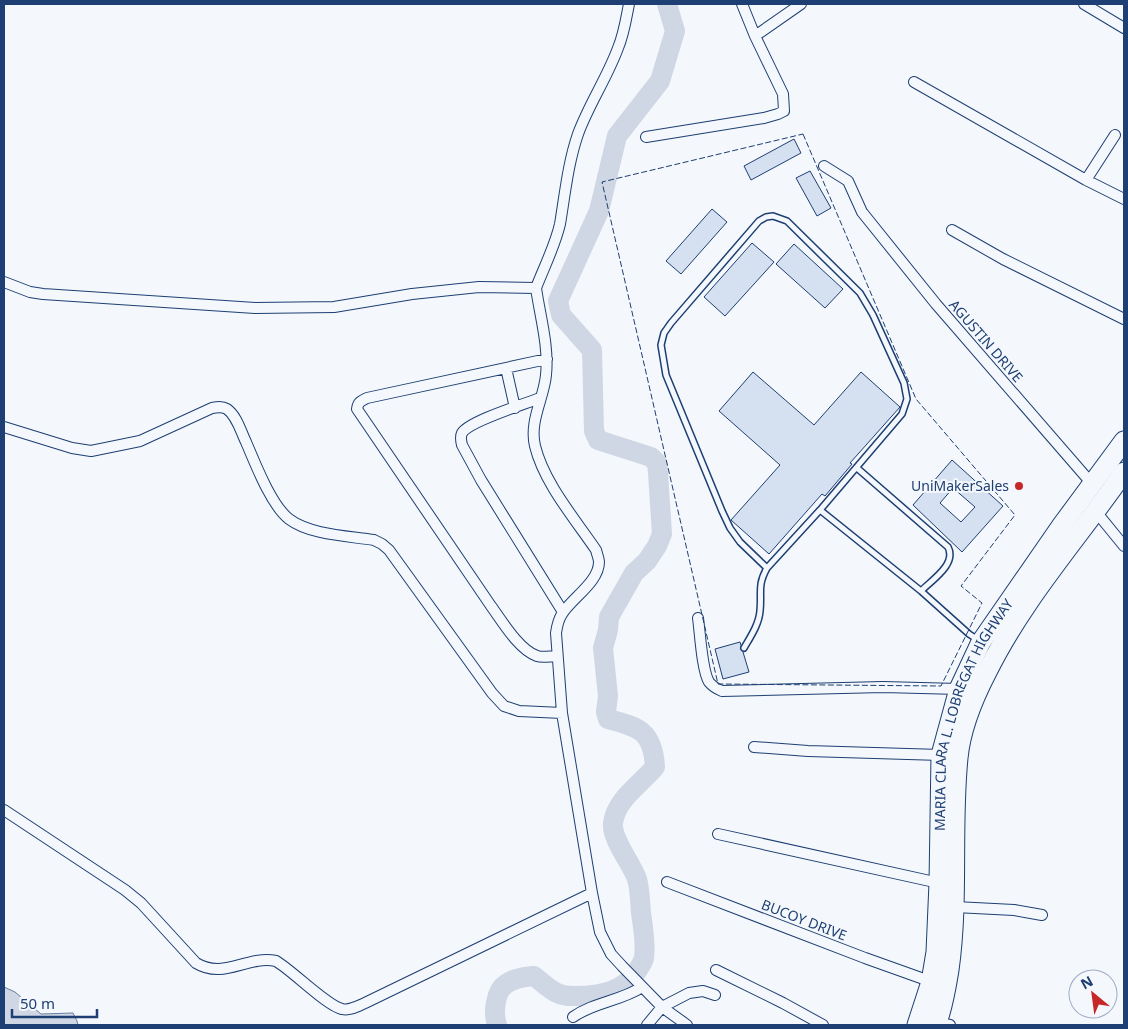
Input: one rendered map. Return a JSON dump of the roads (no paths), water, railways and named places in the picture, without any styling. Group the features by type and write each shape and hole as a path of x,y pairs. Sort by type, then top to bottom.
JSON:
{"highway":[{"name":"MARIA CLARA L. LOBREGAT HIGHWAY","path":"932,1024 939,983 952,945 955,907 958,756 971,705 997,651 1016,619 1048,574 1124,441"},
{"name":"MARIA CLARA L. LOBREGAT HIGHWAY","path":"939,983 936,952 940,883 941,755 959,689 981,642 1052,539 1091,498 1124,472"}],"street":[{"path":"629,4 625,29 618,49 592,100 578,134 569,166 560,225 536,288 547,359 546,375 535,416 534,444 542,469 596,550 599,564 595,575 563,612 558,621 556,633 562,713 600,932 611,954 634,979 662,1007 687,1025"},
{"path":"646,137 764,118 784,110 783,94 742,4"},
{"path":"755,36 801,4"},
{"path":"1084,4 1124,28"},
{"path":"914,82 1086,180 1124,199"},
{"path":"1086,180 1115,135"},
{"name":"AGUSTIN DRIVE","path":"824,166 848,181 862,212 1091,498 1124,546"},
{"path":"952,230 1003,259 1124,319"},
{"path":"4,282 30,292 44,294 255,308 334,307 412,294 470,288 536,288"},
{"path":"547,359 367,398 358,404 358,409 511,634 536,656 557,656"},
{"path":"506,368 515,408"},
{"path":"540,398 467,428 462,433 462,445 481,480 563,612"},
{"path":"4,427 72,448 90,451 140,441 212,408 220,407 227,409 239,426 275,502 289,518 302,526 374,540 382,544 389,550 492,693 504,706 519,711 562,713"},
{"path":"698,618 708,681 715,688 722,691 883,687 959,689"},
{"path":"754,747 808,751 941,755"},
{"path":"4,810 125,890 141,904 196,963 205,968 226,969 259,960 268,959 276,961 331,1003 343,1009 354,1008 365,1003 592,893"},
{"path":"718,834 940,883"},
{"name":"BUCOY DRIVE","path":"667,882 865,958 939,983"},
{"path":"955,907 1005,909 1042,915"},
{"path":"716,970 823,1025"},
{"path":"573,1017 582,1011 633,993 642,987"},
{"path":"647,1025 662,1007 689,993 703,991 714,995"}],"lane":[{"path":"744,648 759,621 761,578 767,568 820,510 902,414 908,399 904,383 873,315 860,293 787,221 774,216 766,217 759,221 671,323 664,333 661,345 666,375 730,528 740,542 767,568"},
{"path":"856,468 948,547 950,552 947,565 921,591"},
{"path":"820,510 921,591 969,634 997,651"}],"waterway":[{"path":"497,1025 495,1015 497,997 502,987 512,980 534,976 553,991 563,995 595,995 612,991 627,982 634,976 644,958 645,947 638,883 615,836 613,823 615,814 624,799 655,767 654,755 648,739 643,733 629,725 608,719 606,712 608,696 603,648 609,617 634,573 647,561 662,534 657,463 651,457 598,440 594,431 592,350 561,315 558,301 599,211 617,136 660,81 675,31 667,4"}],"place":[{"name":"UniMakerSales","path":"1019,486"}]}
